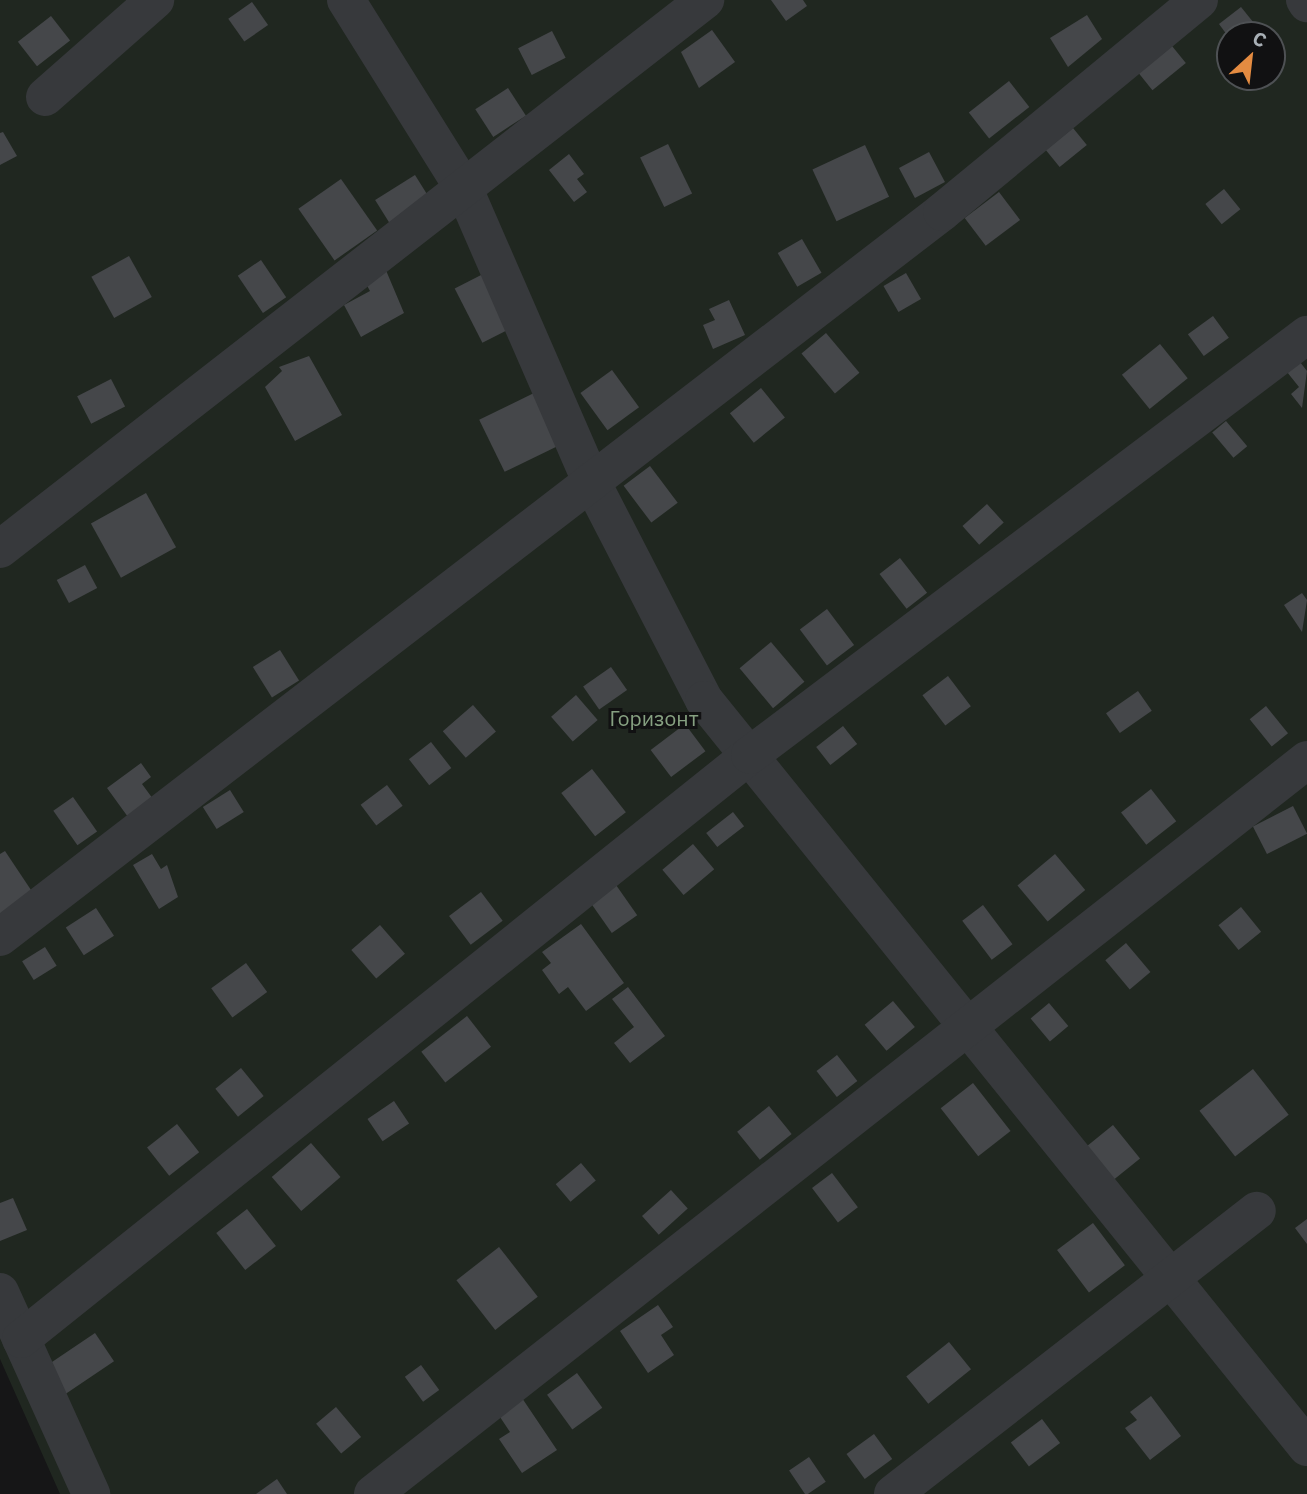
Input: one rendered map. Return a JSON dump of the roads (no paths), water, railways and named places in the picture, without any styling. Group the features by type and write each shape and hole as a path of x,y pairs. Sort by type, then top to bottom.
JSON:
{"lane":[{"path":"45,97 155,0"},
{"path":"346,0 464,190 591,481 704,700 971,1024 1307,1447"},
{"path":"0,549 705,0"},
{"path":"0,937 942,212 1199,0"},
{"path":"21,1339 750,755 1307,335"},
{"path":"373,1494 1307,760"},
{"path":"893,1494 1257,1211"},
{"path":"0,1292 91,1494"}],"park label":[{"name":"Горизонт","path":"654,718"}]}
